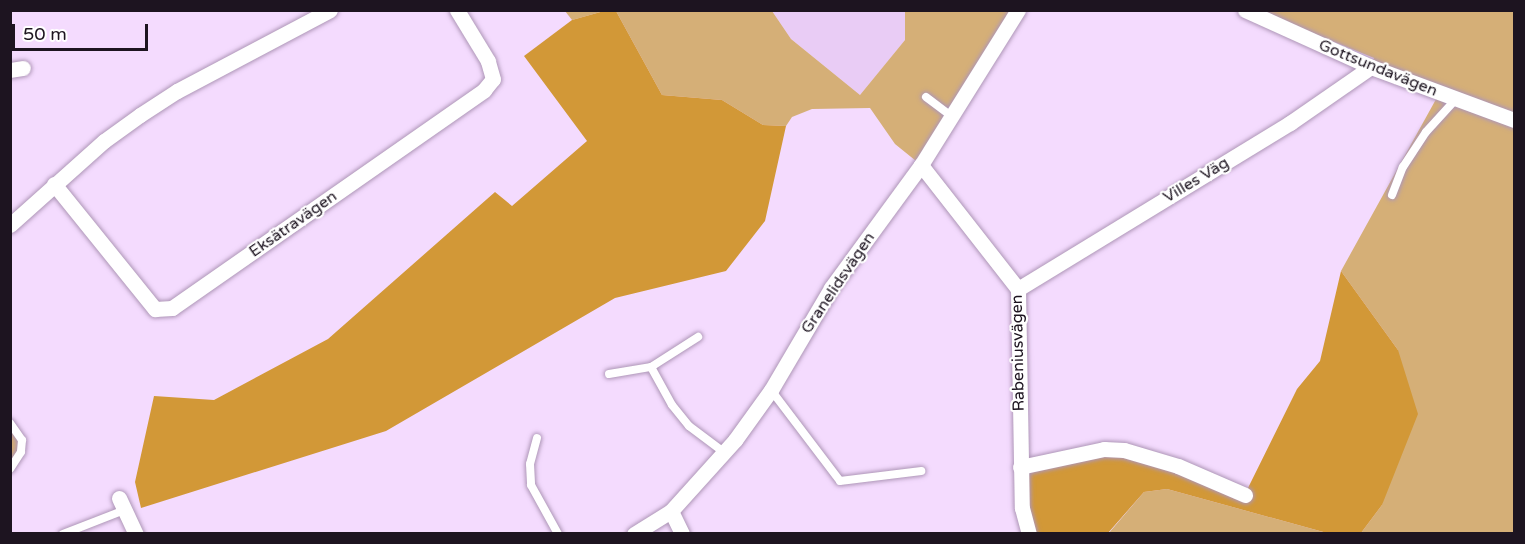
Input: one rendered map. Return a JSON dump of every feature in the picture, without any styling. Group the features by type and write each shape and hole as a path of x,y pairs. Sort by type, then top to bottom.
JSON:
{"street":[{"path":"10,225 104,141 177,91 330,10"},
{"name":"Eksätravägen","path":"54,184 154,309 172,308 484,90 493,79 488,61 457,10"},
{"name":"Granelidsvägen","path":"634,534 671,511 724,453 771,390 831,288 921,165 1018,10"},
{"name":"Gottsundavägen","path":"1245,10 1371,67 1515,120"},
{"name":"Villes Väg","path":"1018,289 1290,123 1371,67"},
{"name":"Rabeniusvägen","path":"921,165 1018,289 1020,467 1022,508 1029,534"},
{"path":"1020,467 1104,449 1124,450 1178,466 1245,495"},
{"path":"121,504 136,534"},
{"path":"671,511 682,534"}],"lane":[{"path":"926,98 951,116"},
{"path":"1392,195 1409,158 1456,99"},
{"path":"609,374 651,367 698,337"},
{"path":"651,367 672,405 689,426 724,453"},
{"path":"771,390 840,481 921,471"},
{"path":"10,423 22,440 21,452 10,469"},
{"path":"537,438 530,464 531,486 558,534"},
{"path":"63,534 121,504"}],"shaded area":[{"path":"565,11 604,11 572,20"},
{"path":"604,11 616,11 662,95 722,100 763,125 786,126 765,221 726,271 615,298 386,431 141,508 135,482 154,396 214,400 328,339 495,192 512,206 587,141 524,56 572,20"},
{"path":"616,11 772,11 791,39 860,95 905,40 905,11 1018,11 921,165 895,144 870,108 812,109 792,117 786,126 763,125 722,100 662,95"},
{"path":"772,11 905,11 905,40 860,95 791,39"},
{"path":"1258,11 1514,11 1514,533 1361,533 1382,505 1398,350 1341,271 1440,92 1371,67 1374,58"},
{"path":"1341,271 1398,350 1418,414 1382,505 1361,533 1327,533 1167,489 1144,492 1108,533 1029,533 1020,467 1104,449 1245,494 1297,389 1320,361"},
{"path":"10,423 22,440 10,469"},
{"path":"1167,489 1327,533 1108,534 1144,492"}]}
